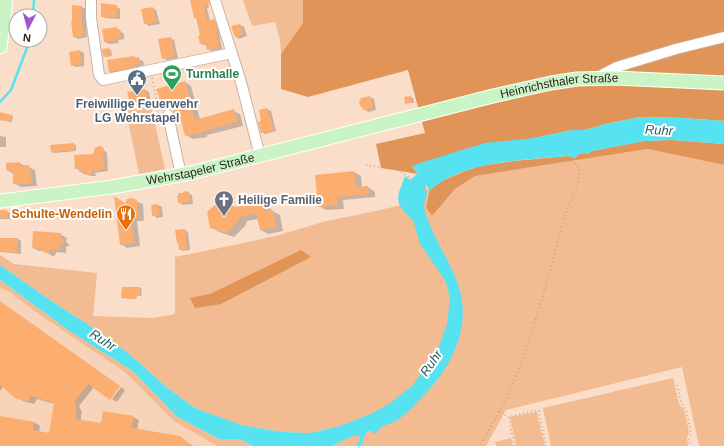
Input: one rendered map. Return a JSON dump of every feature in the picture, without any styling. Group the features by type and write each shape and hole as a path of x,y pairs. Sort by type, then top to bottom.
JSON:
{"main road":[{"path":"0,48 6,0"},
{"name":"Heinrichsthaler Straße","path":"397,121 537,86 577,80 596,78 633,78 724,84"},
{"name":"Wehrstapeler Straße","path":"0,201 120,186 181,175 397,121"}],"street":[{"path":"91,0 91,18 99,75 103,80 232,53"},
{"path":"215,0 232,53 260,156"},
{"path":"596,78 618,67 676,49 724,37"},
{"path":"168,115 181,175"}],"path":[{"path":"366,165 394,169 404,174 434,195 466,178 494,168 565,161 574,162 580,169 578,184 567,211 536,316 514,381 480,446"},
{"path":"677,385 681,402 686,410 691,432 689,440 690,446"},
{"path":"498,411 509,417 539,411 546,446"},
{"path":"509,417 514,446"}],"shaded area":[{"path":"243,0 303,0 303,23 281,54 280,40 275,22 252,26"},
{"path":"303,0 724,0 724,121 640,117 585,130 573,130 534,138 412,167 418,174 381,168 376,144 425,133 408,70 308,97 281,89 281,54 303,23"},
{"path":"151,106 165,169 139,174 126,111"},
{"path":"672,140 724,144 724,165 648,149 475,176 455,189 432,216 426,208 429,191 439,182 480,166 513,161 568,156 575,158 579,154 588,154 592,151 644,141"},
{"path":"648,149 724,165 724,446 699,446 682,367 506,410 486,446 331,446 338,443 340,426 310,433 282,432 240,425 195,408 165,386 110,339 0,265 0,255 14,264 97,273 93,316 153,318 175,314 175,257 279,235 326,221 415,202 424,182 428,192 426,208 432,216 455,189 475,176"},
{"path":"301,250 311,257 221,304 195,308 190,298 210,294"},
{"path":"0,280 68,330 134,372 176,416 219,439 240,439 253,446 217,446 174,421 125,372 40,315 10,292 0,288"},
{"path":"0,288 10,292 40,315 125,372 174,421 217,446 0,446"},
{"path":"673,378 679,404 684,409 689,432 687,438 688,446 551,446 543,408"},
{"path":"537,412 545,446 516,446 510,417"},
{"path":"511,438 513,446 496,446 495,442"}],"water":[{"path":"640,117 724,121 724,144 672,140 645,141 592,151 588,154 579,154 575,158 568,156 495,163 459,173 443,181 429,191 425,180 412,167 417,164 485,143 534,138 573,130 585,130"},
{"path":"405,176 427,192 424,205 425,211 458,283 461,295 463,309 460,336 442,373 425,394 394,422 384,426 373,434 372,431 368,431 361,446 355,446 360,440 360,436 355,435 331,446 253,446 240,439 219,439 176,416 134,372 68,330 0,280 0,265 110,339 165,386 195,408 241,425 282,432 310,433 340,426 373,413 389,404 413,385 437,352 447,324 450,298 445,280 420,244 413,220 405,213 399,204 399,192"}],"building":[{"path":"190,0 209,0 210,4 204,6 207,21 214,19 218,31 216,31 219,47 207,50 205,43 200,44 198,36 200,35"},
{"path":"101,3 117,5 117,17 101,17"},
{"path":"72,5 82,6 82,25 84,36 73,37 71,21"},
{"path":"153,7 157,22 144,24 141,9"},
{"path":"240,24 243,34 235,37 231,26"},
{"path":"117,27 118,31 120,30 121,37 115,38 115,41 104,42 102,29"},
{"path":"171,37 175,56 162,59 158,39"},
{"path":"109,48 111,56 103,57 102,49"},
{"path":"80,50 81,64 71,66 69,52"},
{"path":"134,56 134,58 139,57 140,64 135,64 136,67 109,72 107,60"},
{"path":"185,81 195,120 234,109 237,122 201,132 202,133 185,136 180,116 175,118 172,105 163,108 156,89"},
{"name":"Freiwillige Feuerwehr LG Wehrstapel","path":"145,89 147,101 136,103 135,99 129,100 127,92"},
{"path":"370,96 373,108 363,110 362,106 360,107 360,98"},
{"path":"411,96 412,103 405,104 404,97"},
{"path":"267,108 274,130 261,133 258,122 261,121 259,110"},
{"path":"0,112 12,115 10,122 0,120"},
{"path":"74,143 75,150 51,152 50,145"},
{"path":"99,146 103,147 104,150 104,169 92,171 92,174 86,175 86,172 79,172 79,168 75,169 74,155 93,154 95,148"},
{"path":"20,162 20,166 29,165 32,183 13,184 13,170 6,170 6,163"},
{"path":"354,171 356,187 368,186 369,194 337,197 338,205 318,207 315,175"},
{"path":"184,191 189,192 190,202 178,203 177,196 179,193 183,193"},
{"name":"Heilige Familie","path":"262,195 265,211 272,209 276,227 260,230 256,213 239,217 238,222 226,233 210,228 207,212 219,201 236,207 247,205 245,199"},
{"name":"Schulte-Wendelin","path":"114,196 125,203 127,199 132,198 137,200 137,218 131,218 134,243 120,245"},
{"path":"158,204 159,215 152,216 151,205"},
{"path":"0,210 7,210 7,218 0,218"},
{"path":"185,229 187,249 179,250 175,230"},
{"path":"33,231 61,233 61,238 65,242 60,244 60,250 51,249 47,253 44,253 42,249 32,248"},
{"path":"0,238 18,238 17,253 0,251"},
{"path":"122,287 140,287 140,296 135,296 135,299 121,298"},
{"path":"0,301 120,386 110,400 88,384 74,402 77,409 76,419 101,423 103,411 134,416 132,428 180,436 192,446 0,446 0,416 34,422 33,430 49,433 54,403 31,396 28,401 16,399 0,385"}],"waterway":[{"path":"34,0 34,8"},
{"path":"0,102 11,90 27,48"},
{"name":"Ruhr","path":"416,204 416,186 423,178 440,170"}],"place":[{"name":"Turnhalle","path":"172,91"},
{"name":"Freiwillige Feuerwehr LG Wehrstapel","path":"137,96"},
{"name":"Heilige Familie","path":"224,217"},
{"name":"Schulte-Wendelin","path":"126,231"}]}
